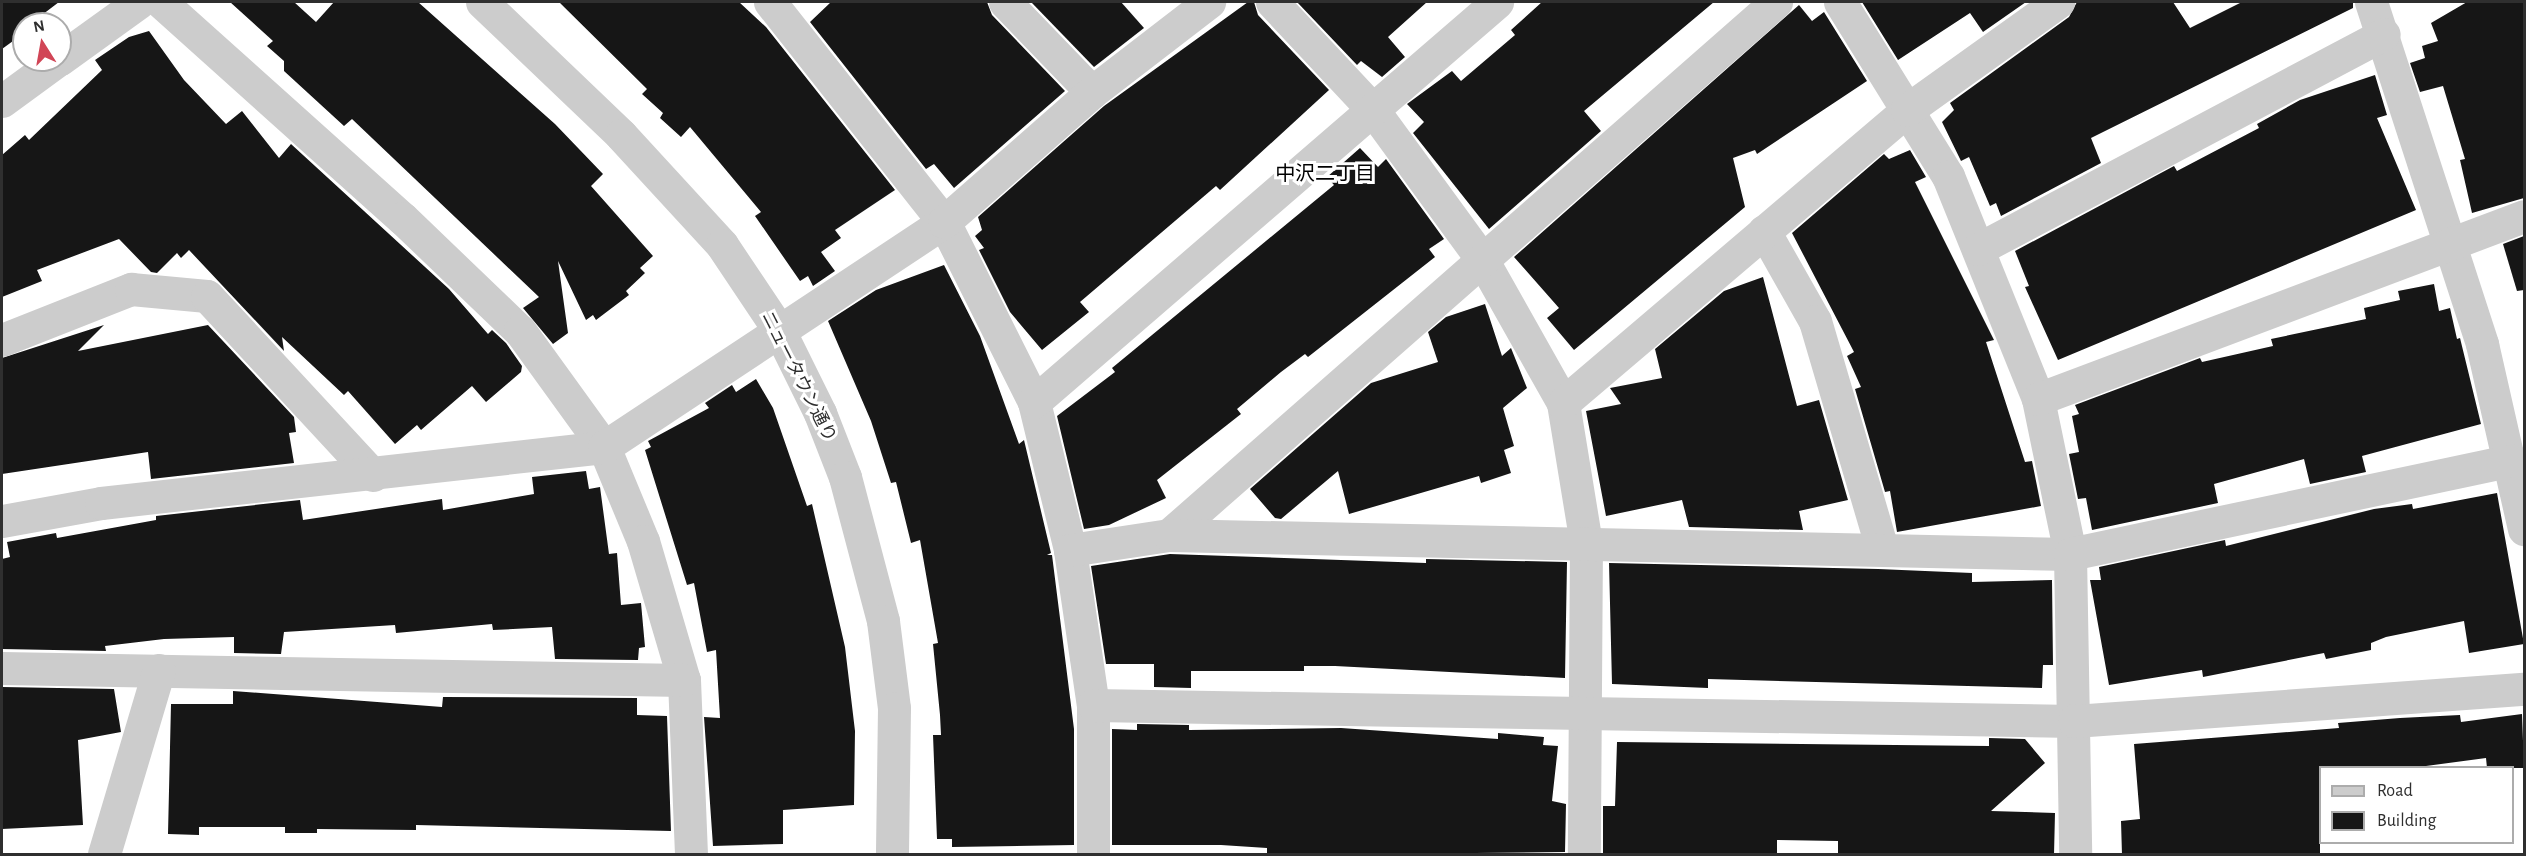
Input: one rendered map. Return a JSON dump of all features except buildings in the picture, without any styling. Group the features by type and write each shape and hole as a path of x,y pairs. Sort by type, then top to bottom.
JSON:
{"street":[{"path":"72,50 139,2"},
{"path":"161,2 402,218 520,331 604,447 643,541 684,680 691,855"},
{"name":"ニュータウン通り","path":"482,2 621,135 722,245 779,330 820,413 845,477 883,621 894,708 892,855"},
{"path":"770,2 944,222 1034,402 1070,550 1093,705 1093,855"},
{"path":"1005,2 1092,92"},
{"path":"2,521 101,503 372,475 604,447 944,222 1092,92 1209,2"},
{"path":"1272,2 1373,110 1483,261 1563,403 1587,543 1584,855"},
{"path":"1034,402 1497,2"},
{"path":"1169,536 1776,2"},
{"path":"1840,2 1948,176 2038,399 2070,554 2075,855"},
{"path":"1563,403 1906,110 2058,2"},
{"path":"2371,2 2384,34 2452,243 2512,460 2524,529"},
{"path":"1978,249 2384,34"},
{"path":"2,101 41,72"},
{"path":"2038,399 2524,216"},
{"path":"1764,231 1815,321 1882,549"},
{"path":"2,340 131,289 207,296 372,475"},
{"path":"1070,550 1169,536 2070,554 2512,460"},
{"path":"2,668 684,680"},
{"path":"104,855 159,670"},
{"path":"1093,705 2074,721 2524,689"}],"district":[{"name":"中沢二丁目","path":"1325,174"}]}
